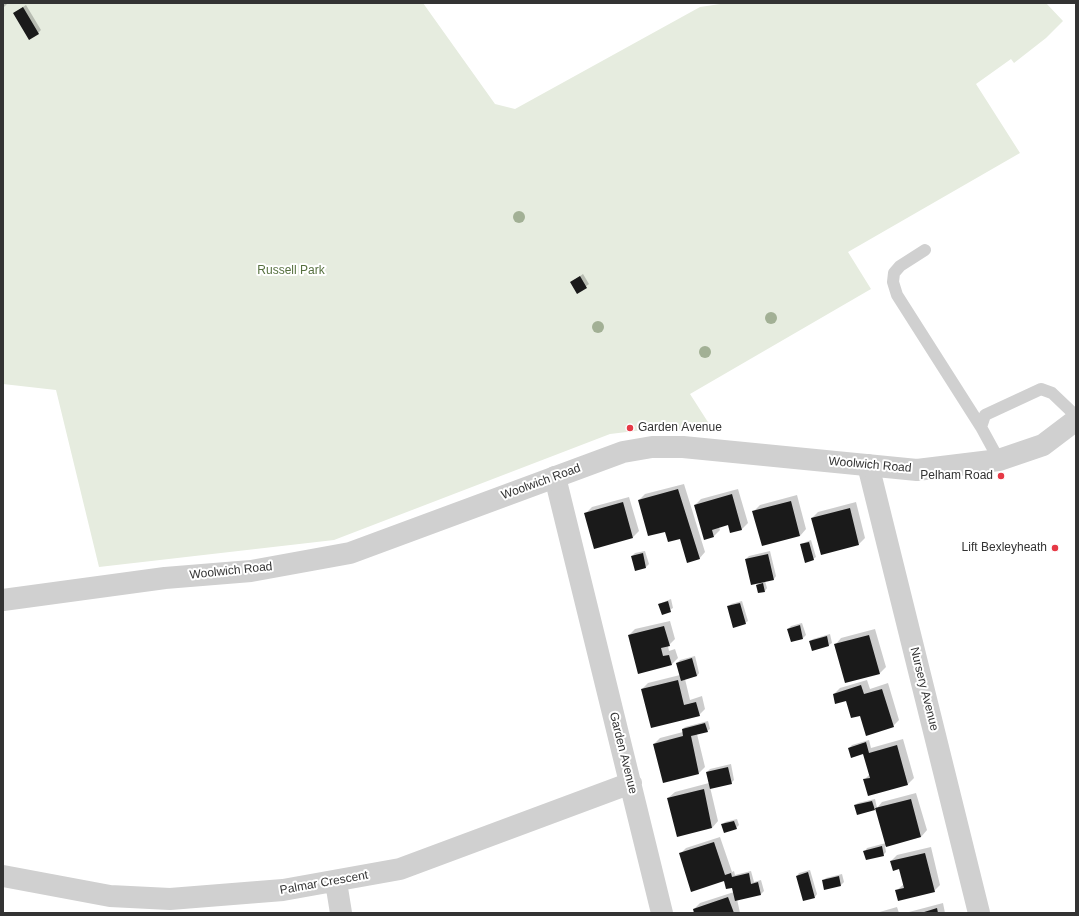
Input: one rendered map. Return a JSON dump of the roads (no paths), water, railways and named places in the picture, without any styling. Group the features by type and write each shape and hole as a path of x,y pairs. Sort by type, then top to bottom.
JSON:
{"street":[{"name":"Woolwich Road","path":"3,600 158,579 251,571 350,553 623,452 652,447 683,447 917,470 999,460 1043,445 1076,420"},
{"name":"Nursery Avenue","path":"868,465 979,913"},
{"name":"Garden Avenue","path":"555,477 662,913"},
{"name":"Palmar Crescent","path":"3,876 110,896 170,899 283,890 336,882 400,869 631,783"},
{"path":"336,882 341,913"}],"lane":[{"path":"925,250 900,266 894,273 893,282 897,295 981,427 999,460"},
{"path":"981,427 985,415 1041,389 1052,393 1076,416"}],"place":[{"name":"Garden Avenue","path":"630,428"},
{"name":"Pelham Road","path":"1001,476"},
{"name":"Lift Bexleyheath","path":"1055,548"}],"park label":[{"name":"Russell Park","path":"291,271"}]}
